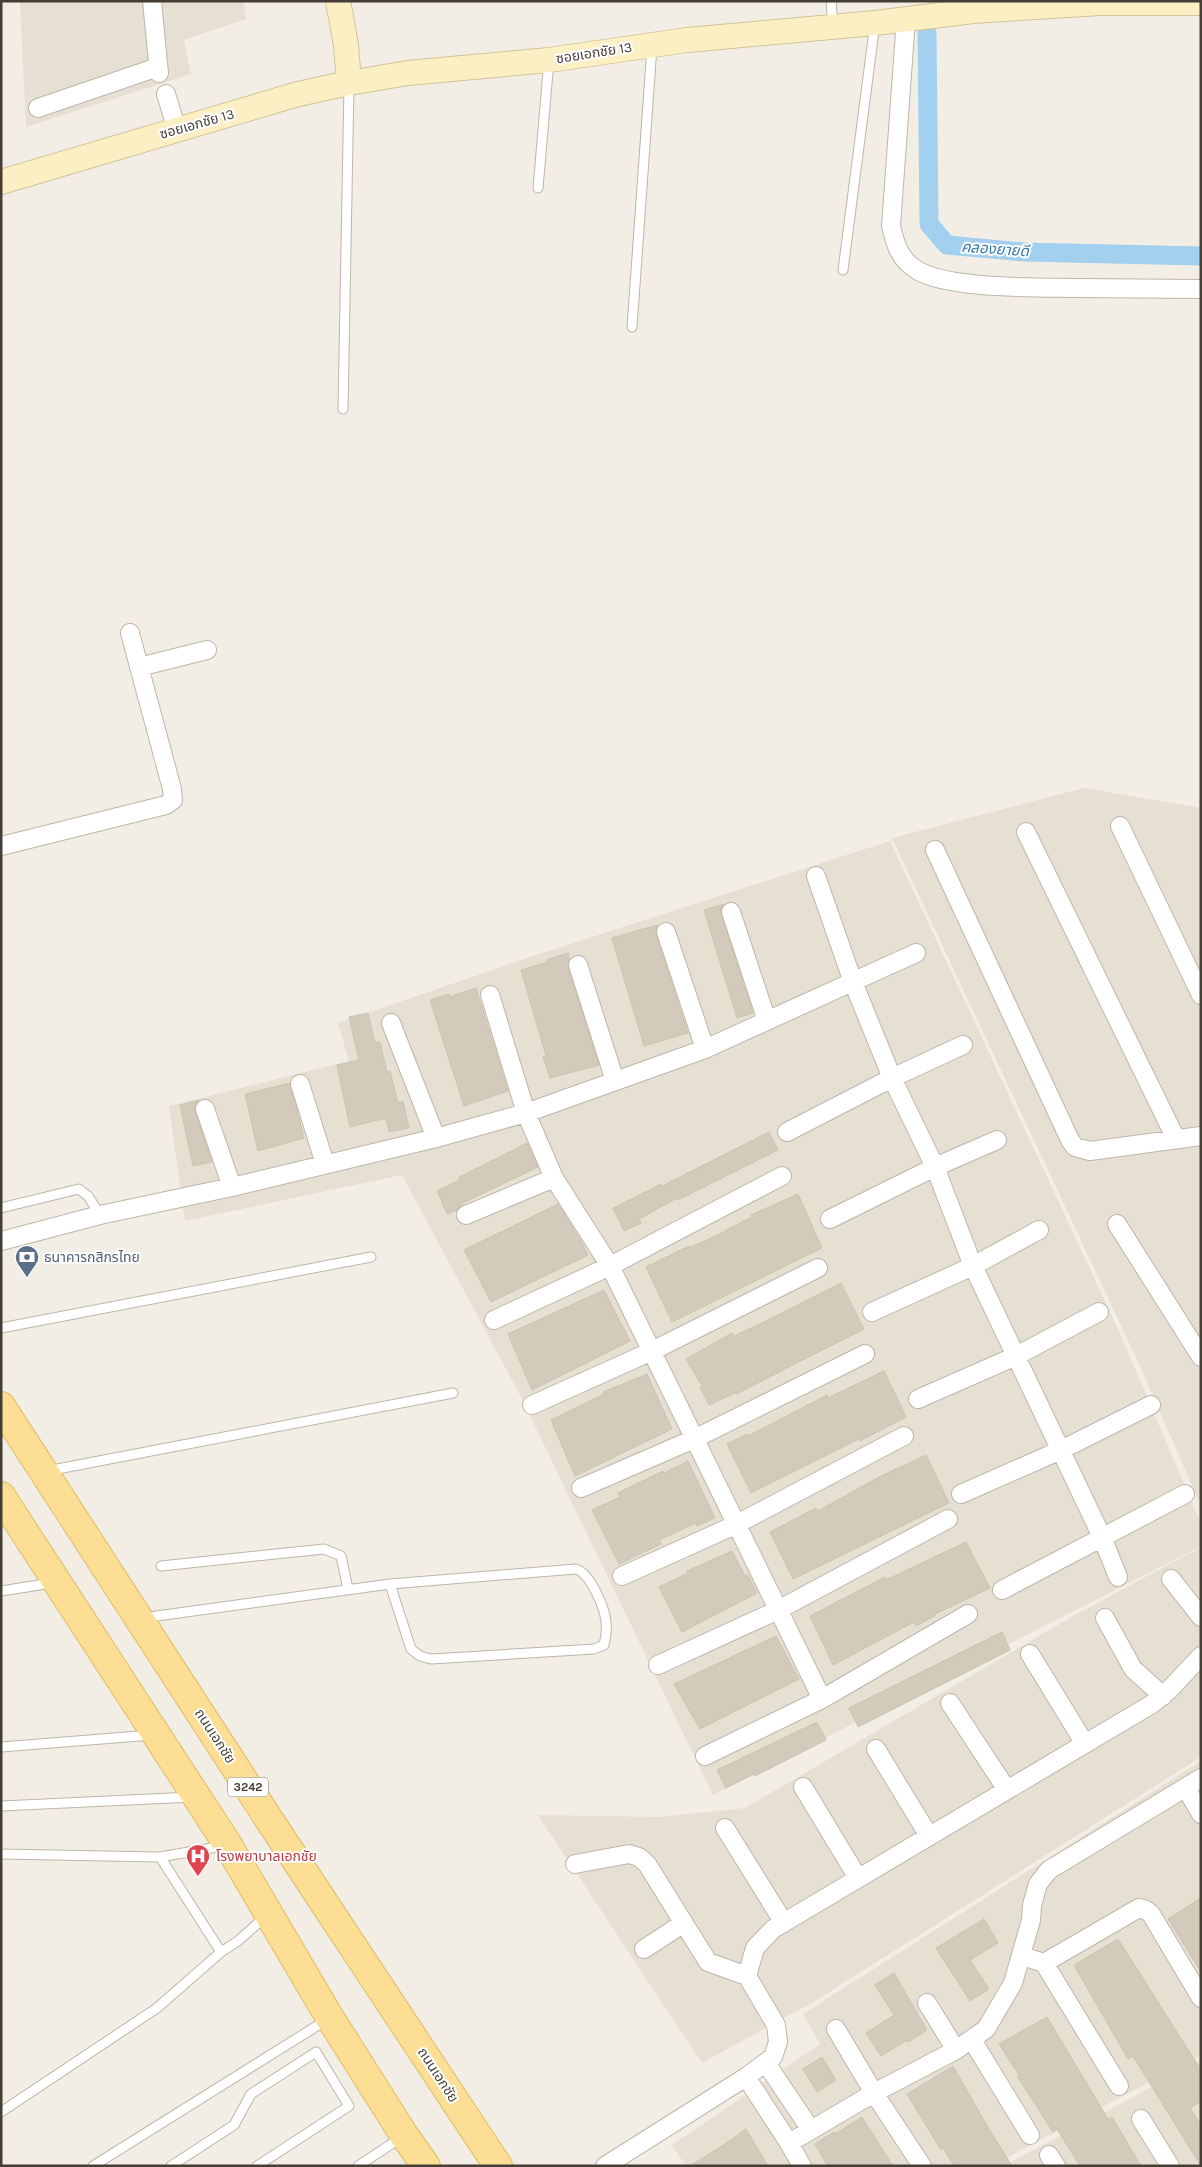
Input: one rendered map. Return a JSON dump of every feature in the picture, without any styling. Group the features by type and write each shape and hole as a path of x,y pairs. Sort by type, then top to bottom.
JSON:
{"main road":[{"name":"ถนนเอกชัย","path":"1,1406 498,2166"},
{"path":"1,1496 228,1845 330,2018 404,2135 426,2166"}],"street":[{"path":"38,108 159,70 152,1"},
{"path":"338,1 346,45 349,83"},
{"name":"ซอยเอกชัย 13","path":"1,182 298,94 408,73 549,60 652,44 875,23 974,11 1100,3 1201,3"},
{"path":"906,19 891,226 899,252 906,261 915,269 950,281 1005,287 1201,289"},
{"path":"166,94 177,130"},
{"path":"1,846 166,805 172,800 172,789 130,633"},
{"path":"139,667 207,650"},
{"path":"1120,826 1201,995"},
{"path":"1026,832 1176,1139"},
{"path":"935,850 1070,1140 1075,1147 1090,1150 1201,1136"},
{"path":"816,876 852,982 892,1078 935,1167 973,1266 1102,1537 1118,1577"},
{"path":"731,912 767,1022"},
{"path":"666,932 706,1049"},
{"path":"1,1241 100,1216 232,1187 436,1138 526,1113 706,1049 916,953"},
{"path":"578,965 615,1081"},
{"path":"490,994 526,1113 554,1178 610,1266 822,1698"},
{"path":"391,1023 436,1138"},
{"path":"786,1132 892,1078 963,1045"},
{"path":"300,1084 325,1164"},
{"path":"205,1109 232,1187"},
{"path":"830,1220 935,1167 997,1140"},
{"path":"494,1320 610,1266 782,1176"},
{"path":"466,1214 554,1178"},
{"path":"1116,1224 1201,1357"},
{"path":"872,1312 973,1266 1039,1230"},
{"path":"532,1405 652,1351 818,1268"},
{"path":"918,1399 1016,1356 1099,1312"},
{"path":"581,1488 694,1439 865,1354"},
{"path":"961,1494 1060,1450 1151,1405"},
{"path":"622,1576 735,1524 904,1436"},
{"path":"1002,1590 1185,1494"},
{"path":"658,1665 778,1610 948,1519"},
{"path":"1171,1579 1201,1617"},
{"path":"705,1756 822,1698 968,1614"},
{"path":"1105,1618 1133,1669 1163,1696"},
{"path":"1030,1654 1085,1744"},
{"path":"747,1976 755,1948 773,1929 1163,1696 1201,1656"},
{"path":"950,1702 1007,1790"},
{"path":"876,1749 930,1836"},
{"path":"789,2142 874,2092 956,2050 986,2029 1013,1983 1022,1956 1038,1884 1049,1870 1201,1778"},
{"path":"803,1787 858,1878"},
{"path":"1186,1788 1201,1814"},
{"path":"725,1828 784,1923"},
{"path":"575,1864 629,1854 639,1857 647,1864 708,1962 747,1976 776,2025 778,2042 773,2058 605,2166"},
{"path":"1044,1963 1139,1908 1151,1914 1201,1998"},
{"path":"644,1949 684,1923"},
{"path":"1022,1956 1044,1963 1120,2086"},
{"path":"927,2003 956,2050"},
{"path":"836,2028 874,2092 922,2166"},
{"path":"972,2040 1030,2135"},
{"path":"766,2063 811,2130"},
{"path":"746,2077 789,2142 802,2166"},
{"path":"1141,2119 1170,2166"}],"lane":[{"path":"831,1 833,27"},
{"path":"843,270 875,23"},
{"path":"632,327 652,44"},
{"path":"538,188 549,60"},
{"path":"343,409 349,83"},
{"path":"1,1208 79,1189 88,1196 100,1216"},
{"path":"1,1328 371,1258"},
{"path":"44,1472 453,1393"},
{"path":"161,1566 324,1549 341,1556 348,1589"},
{"path":"139,1618 390,1584 576,1569 582,1571 592,1584 606,1620 607,1636 604,1645 594,1649 431,1659 420,1656 411,1649 390,1584"},
{"path":"1,1591 58,1583"},
{"path":"1,1746 158,1735"},
{"path":"1,1806 196,1797"},
{"path":"1,1854 160,1857 228,1845"},
{"path":"160,1857 221,1952"},
{"path":"1,2112 157,2008 269,1913"},
{"path":"93,2166 330,2018"},
{"path":"171,2166 234,2125 251,2094 316,2052 349,2106 257,2166"},
{"path":"358,2166 404,2135"}],"shaded area":[{"path":"20,1 243,1 246,19 184,40 191,74 26,127"},
{"path":"1084,788 1201,808 1201,1506 1139,1364 892,838"},
{"path":"890,841 1119,1331 1201,1524 1201,1546 713,1795 521,1397 402,1175 185,1221 169,1106 349,1061 338,1023 530,957"},
{"path":"1201,1547 1201,1757 815,2001 702,2063 538,1815 660,1817 745,1808 1075,1615"},
{"path":"1201,1761 1201,2055 991,2166 686,2166 672,2145 820,2044 803,2014"},
{"path":"1201,2061 1201,2166 1003,2166"}],"building":[{"path":"724,904 721,909 721,915 753,1013 737,1018 704,910"},
{"path":"657,925 656,935 688,1033 644,1046 612,938"},
{"path":"568,953 568,968 599,1065 550,1078 543,1057 546,1056 521,970 548,962 547,960"},
{"path":"476,988 508,1091 464,1106 430,1000 449,994 450,997"},
{"path":"368,1013 375,1043 380,1042 387,1072 390,1071 398,1103 403,1101 409,1128 389,1132 386,1118 350,1127 337,1065 359,1060 349,1017"},
{"path":"290,1083 304,1138 258,1151 245,1094"},
{"path":"199,1100 195,1107 195,1112 212,1162 193,1166 180,1105"},
{"path":"769,1132 778,1150 678,1200 677,1198 639,1219 641,1223 624,1231 613,1208 661,1184 662,1186"},
{"path":"527,1143 538,1167 463,1203 457,1210 447,1214 437,1191 460,1180 459,1177"},
{"path":"798,1194 822,1248 672,1322 646,1267 689,1246 689,1248 726,1231 752,1217 751,1215"},
{"path":"558,1204 588,1255 491,1302 464,1250"},
{"path":"841,1283 864,1329 736,1394 709,1405 700,1387 702,1386 686,1359 732,1333 734,1336"},
{"path":"604,1290 630,1341 532,1390 508,1334"},
{"path":"884,1371 906,1417 751,1493 727,1444 747,1434 748,1436 827,1395 828,1398"},
{"path":"647,1374 672,1429 575,1476 551,1420 604,1394 603,1392"},
{"path":"926,1455 949,1503 793,1579 770,1532 816,1508 818,1511 879,1477"},
{"path":"688,1461 715,1518 697,1526 696,1523 659,1540 661,1544 619,1564 592,1510 620,1497 618,1493"},
{"path":"966,1542 990,1588 935,1614 916,1626 914,1622 833,1665 810,1616 885,1577 886,1580"},
{"path":"732,1551 745,1576 748,1575 757,1593 682,1632 659,1587 688,1573 687,1571"},
{"path":"1002,1632 1010,1650 858,1727 849,1708"},
{"path":"776,1636 799,1679 700,1729 674,1684"},
{"path":"817,1722 826,1740 755,1776 754,1774 726,1788 717,1770"},
{"path":"1201,1898 1201,1972 1168,1919"},
{"path":"984,1919 998,1943 970,1960 989,1989 970,2001 936,1948"},
{"path":"1118,1939 1201,2070 1201,2101 1190,2108 1201,2125 1201,2166 1133,2056 1128,2059 1074,1965"},
{"path":"894,1973 927,2030 881,2056 866,2033 894,2015 875,1985"},
{"path":"1047,2017 1108,2119 1112,2117 1141,2166 1080,2166 1057,2129 1053,2132 1017,2076 1019,2075 999,2044"},
{"path":"822,2057 836,2080 817,2092 803,2069"},
{"path":"953,2066 1012,2166 954,2166 943,2148 941,2150 907,2094"},
{"path":"862,2117 893,2166 828,2166 815,2144"},
{"path":"746,2129 768,2166 690,2166 728,2142"}],"waterway":[{"name":"คลองยายดี","path":"927,33 929,224 947,245 1023,252 1201,256"}],"place":[{"name":"ธนาคารกสิกรไทย","path":"27,1278"},
{"name":"โรงพยาบาลเอกชัย","path":"198,1877"}]}
